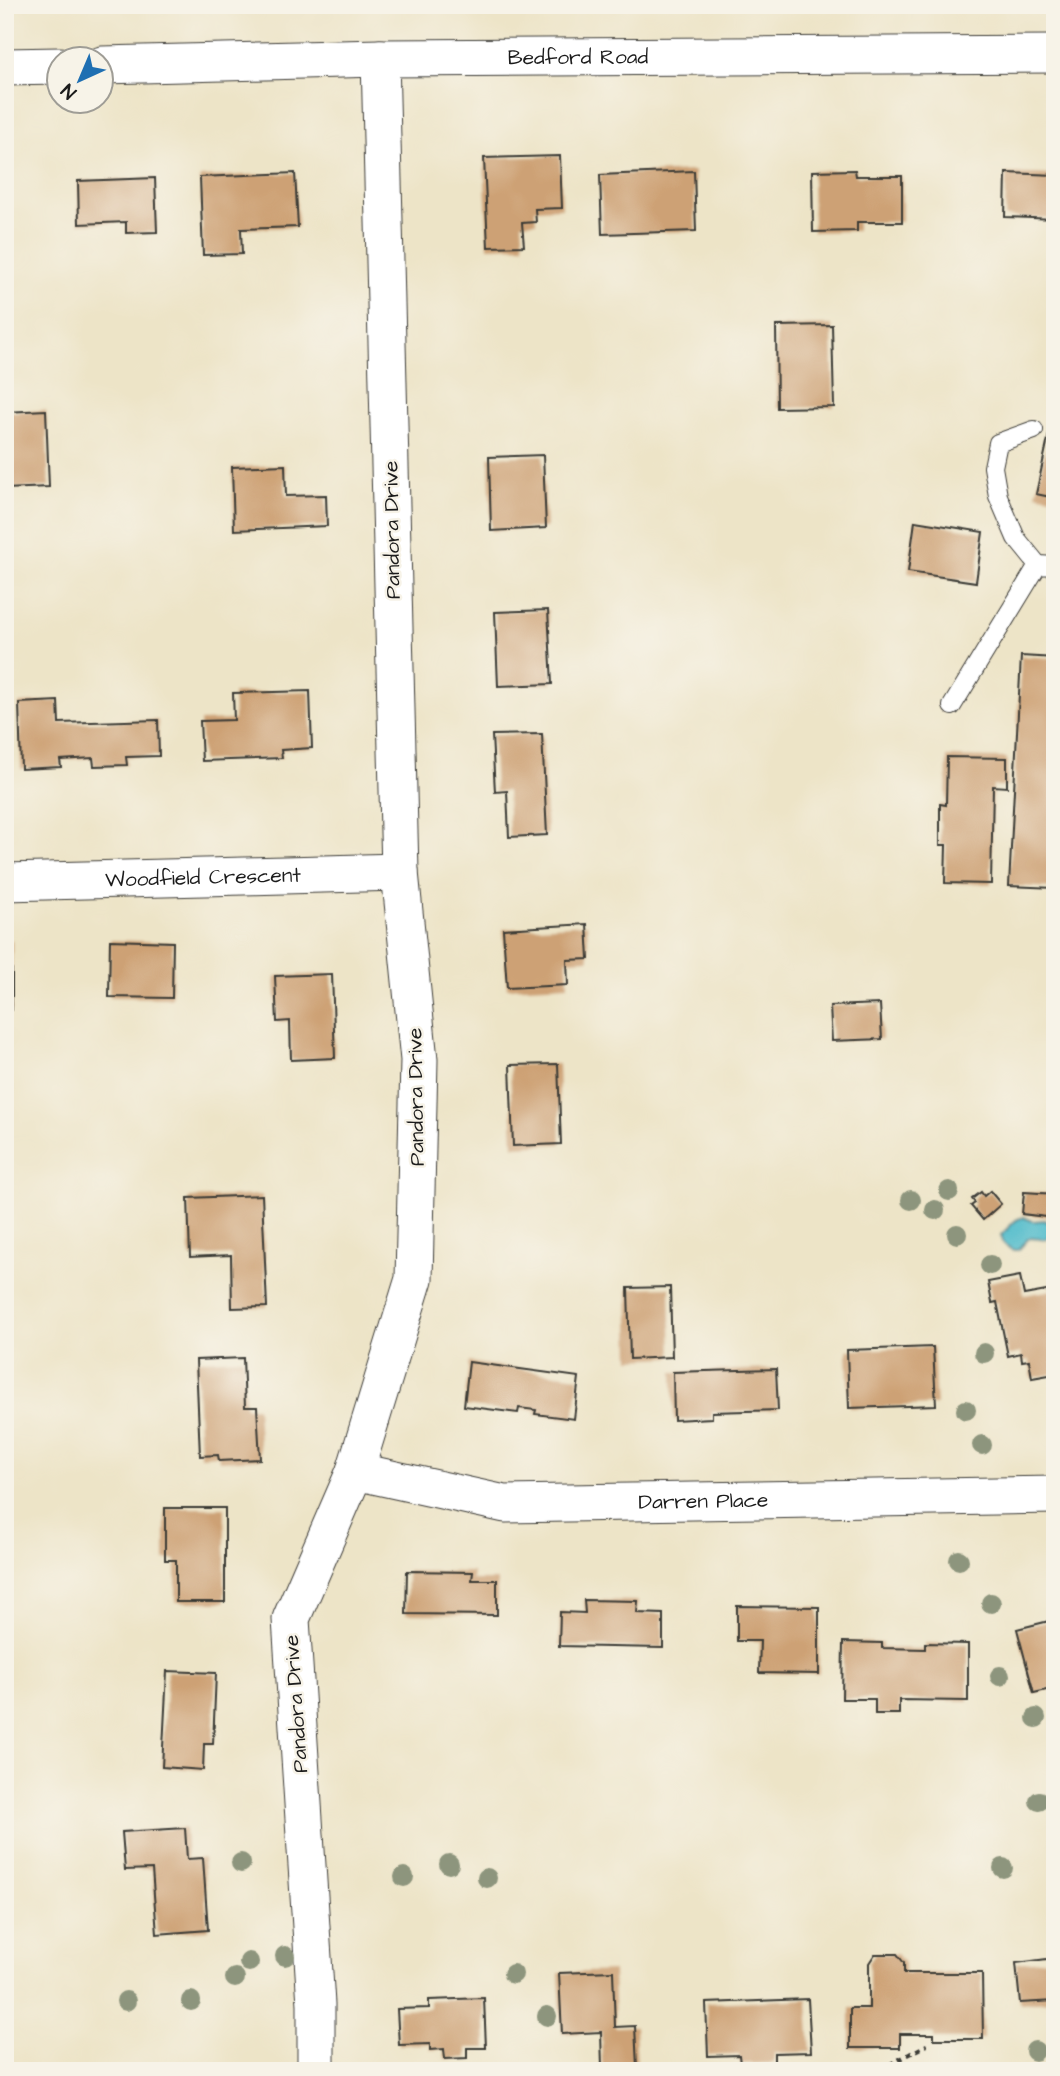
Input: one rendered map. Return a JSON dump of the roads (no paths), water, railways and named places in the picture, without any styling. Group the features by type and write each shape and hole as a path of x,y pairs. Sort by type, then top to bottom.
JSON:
{"street":[{"name":"Bedford Road","path":"116,65 380,58 1055,54"},
{"name":"Pandora Drive","path":"316,2071 316,2004 291,1619 355,1471 414,1279 419,1060 400,872 380,58"},
{"path":"5,68 46,67"},
{"name":"Woodfield Crescent","path":"5,883 400,872"},
{"name":"Darren Place","path":"355,1471 505,1504 1055,1495"}],"lane":[{"path":"952,706 1046,565 1016,538 998,496 993,467 998,443 1034,430"}],"water":[{"path":"1023,1217 1033,1221 1045,1220 1051,1225 1053,1232 1046,1239 1029,1238 1018,1250 1012,1250 1004,1244 1001,1235 1016,1220"}]}
